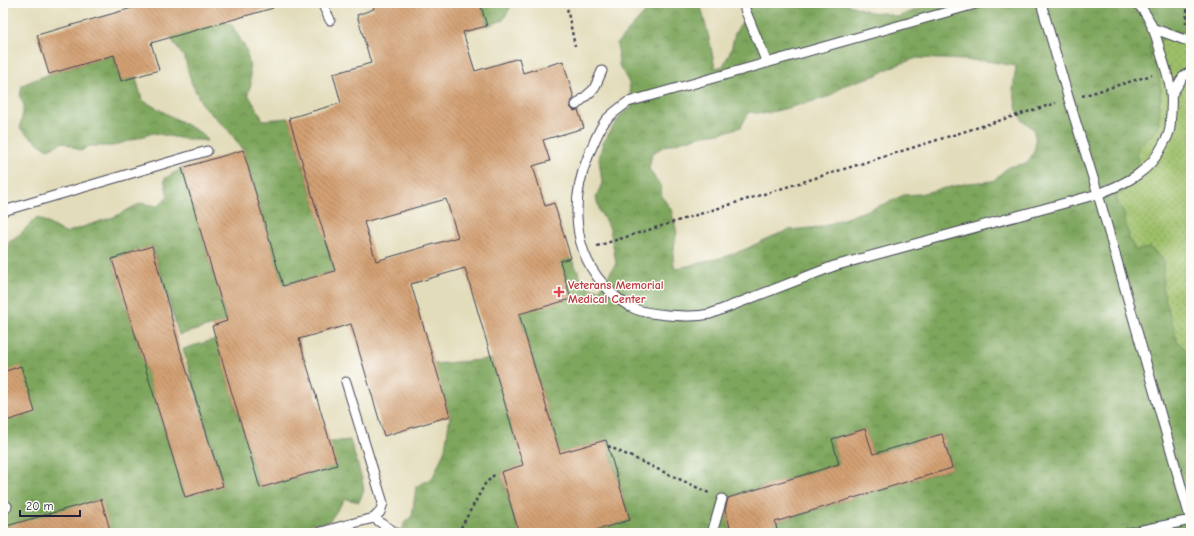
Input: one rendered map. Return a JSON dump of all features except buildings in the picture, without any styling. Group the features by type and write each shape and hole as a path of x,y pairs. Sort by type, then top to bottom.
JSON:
{"lane":[{"path":"322,3 330,20"},
{"path":"743,3 767,63"},
{"path":"979,3 628,102 606,120 585,164 577,202 576,219 582,250 598,278 608,290 635,309 649,313 696,317 710,314 834,266 1098,194 1130,180 1140,173 1159,155 1169,132 1172,94 1157,40 1145,14 1136,3"},
{"path":"1042,3 1191,521 1128,533"},
{"path":"1152,28 1191,41"},
{"path":"576,105 594,89 602,71"},
{"path":"1172,94 1183,77 1191,71"},
{"path":"3,211 208,151"},
{"path":"318,533 374,518 380,512 383,503 346,382"},
{"path":"712,533 722,499"},
{"path":"374,518 396,533"}],"path":[{"path":"566,3 574,46"},
{"path":"582,250 1166,71"},
{"path":"608,446 722,499"},
{"path":"458,533 485,484 495,474"}],"shaded area":[{"name":"Veterans Memorial Medical Center","path":"3,3 1031,3 1186,533 3,533"}],"green space":[{"path":"480,3 513,3 503,20 487,26"},
{"path":"654,3 700,3 715,68 723,66 731,50 735,33 743,21 750,3 844,3 870,12 884,13 898,17 931,3 1191,3 1191,31 1179,33 1150,44 1151,60 1157,66 1161,89 1158,129 1139,147 1137,155 1139,162 1134,175 1125,190 1115,197 1123,211 1129,238 1135,250 1150,248 1163,259 1163,290 1177,341 1191,355 1191,533 778,533 775,522 952,468 942,434 873,454 865,429 832,439 839,464 722,499 732,533 586,533 630,520 606,440 560,453 519,314 560,261 571,258 583,281 592,289 600,289 616,263 610,229 600,212 596,197 602,183 599,159 602,145 622,114 632,108 629,83 619,65 617,43","holes":["917,58 987,61 1016,66 1013,90 1017,110 1023,121 1033,128 1035,138 1033,154 1027,163 1008,167 993,181 968,183 919,194 904,195 887,203 821,227 789,230 724,257 675,269 673,259 677,232 671,209 662,197 661,187 649,169 652,153 668,145 741,127 749,112 762,114 831,96 842,86 877,75 894,66"]},
{"path":"1191,3 1191,533 1045,50"},
{"path":"221,22 231,24 246,49 251,84 248,94 263,120 289,118 335,271 283,286 243,150 229,131 203,106 191,82 185,59 170,37"},
{"path":"114,55 121,81 136,77 142,100 203,134 207,141 153,133 113,146 89,146 81,151 63,142 48,149 20,129 24,105 20,97 22,85 49,74"},
{"path":"182,168 227,321 179,335 152,246 112,259 185,497 223,486 183,349 216,339 260,488 336,465 329,442 350,440 364,490 359,502 345,499 329,522 311,524 298,533 3,533 3,253 7,249 9,242 20,234 37,217 65,233 116,216 141,203 158,206 168,197 164,179"},
{"path":"492,359 523,465 501,472 519,533 401,533 405,522 412,516 416,487 433,477 445,449 450,416 434,364"}],"place":[{"name":"Veterans Memorial Medical Center","path":"559,292"}]}
